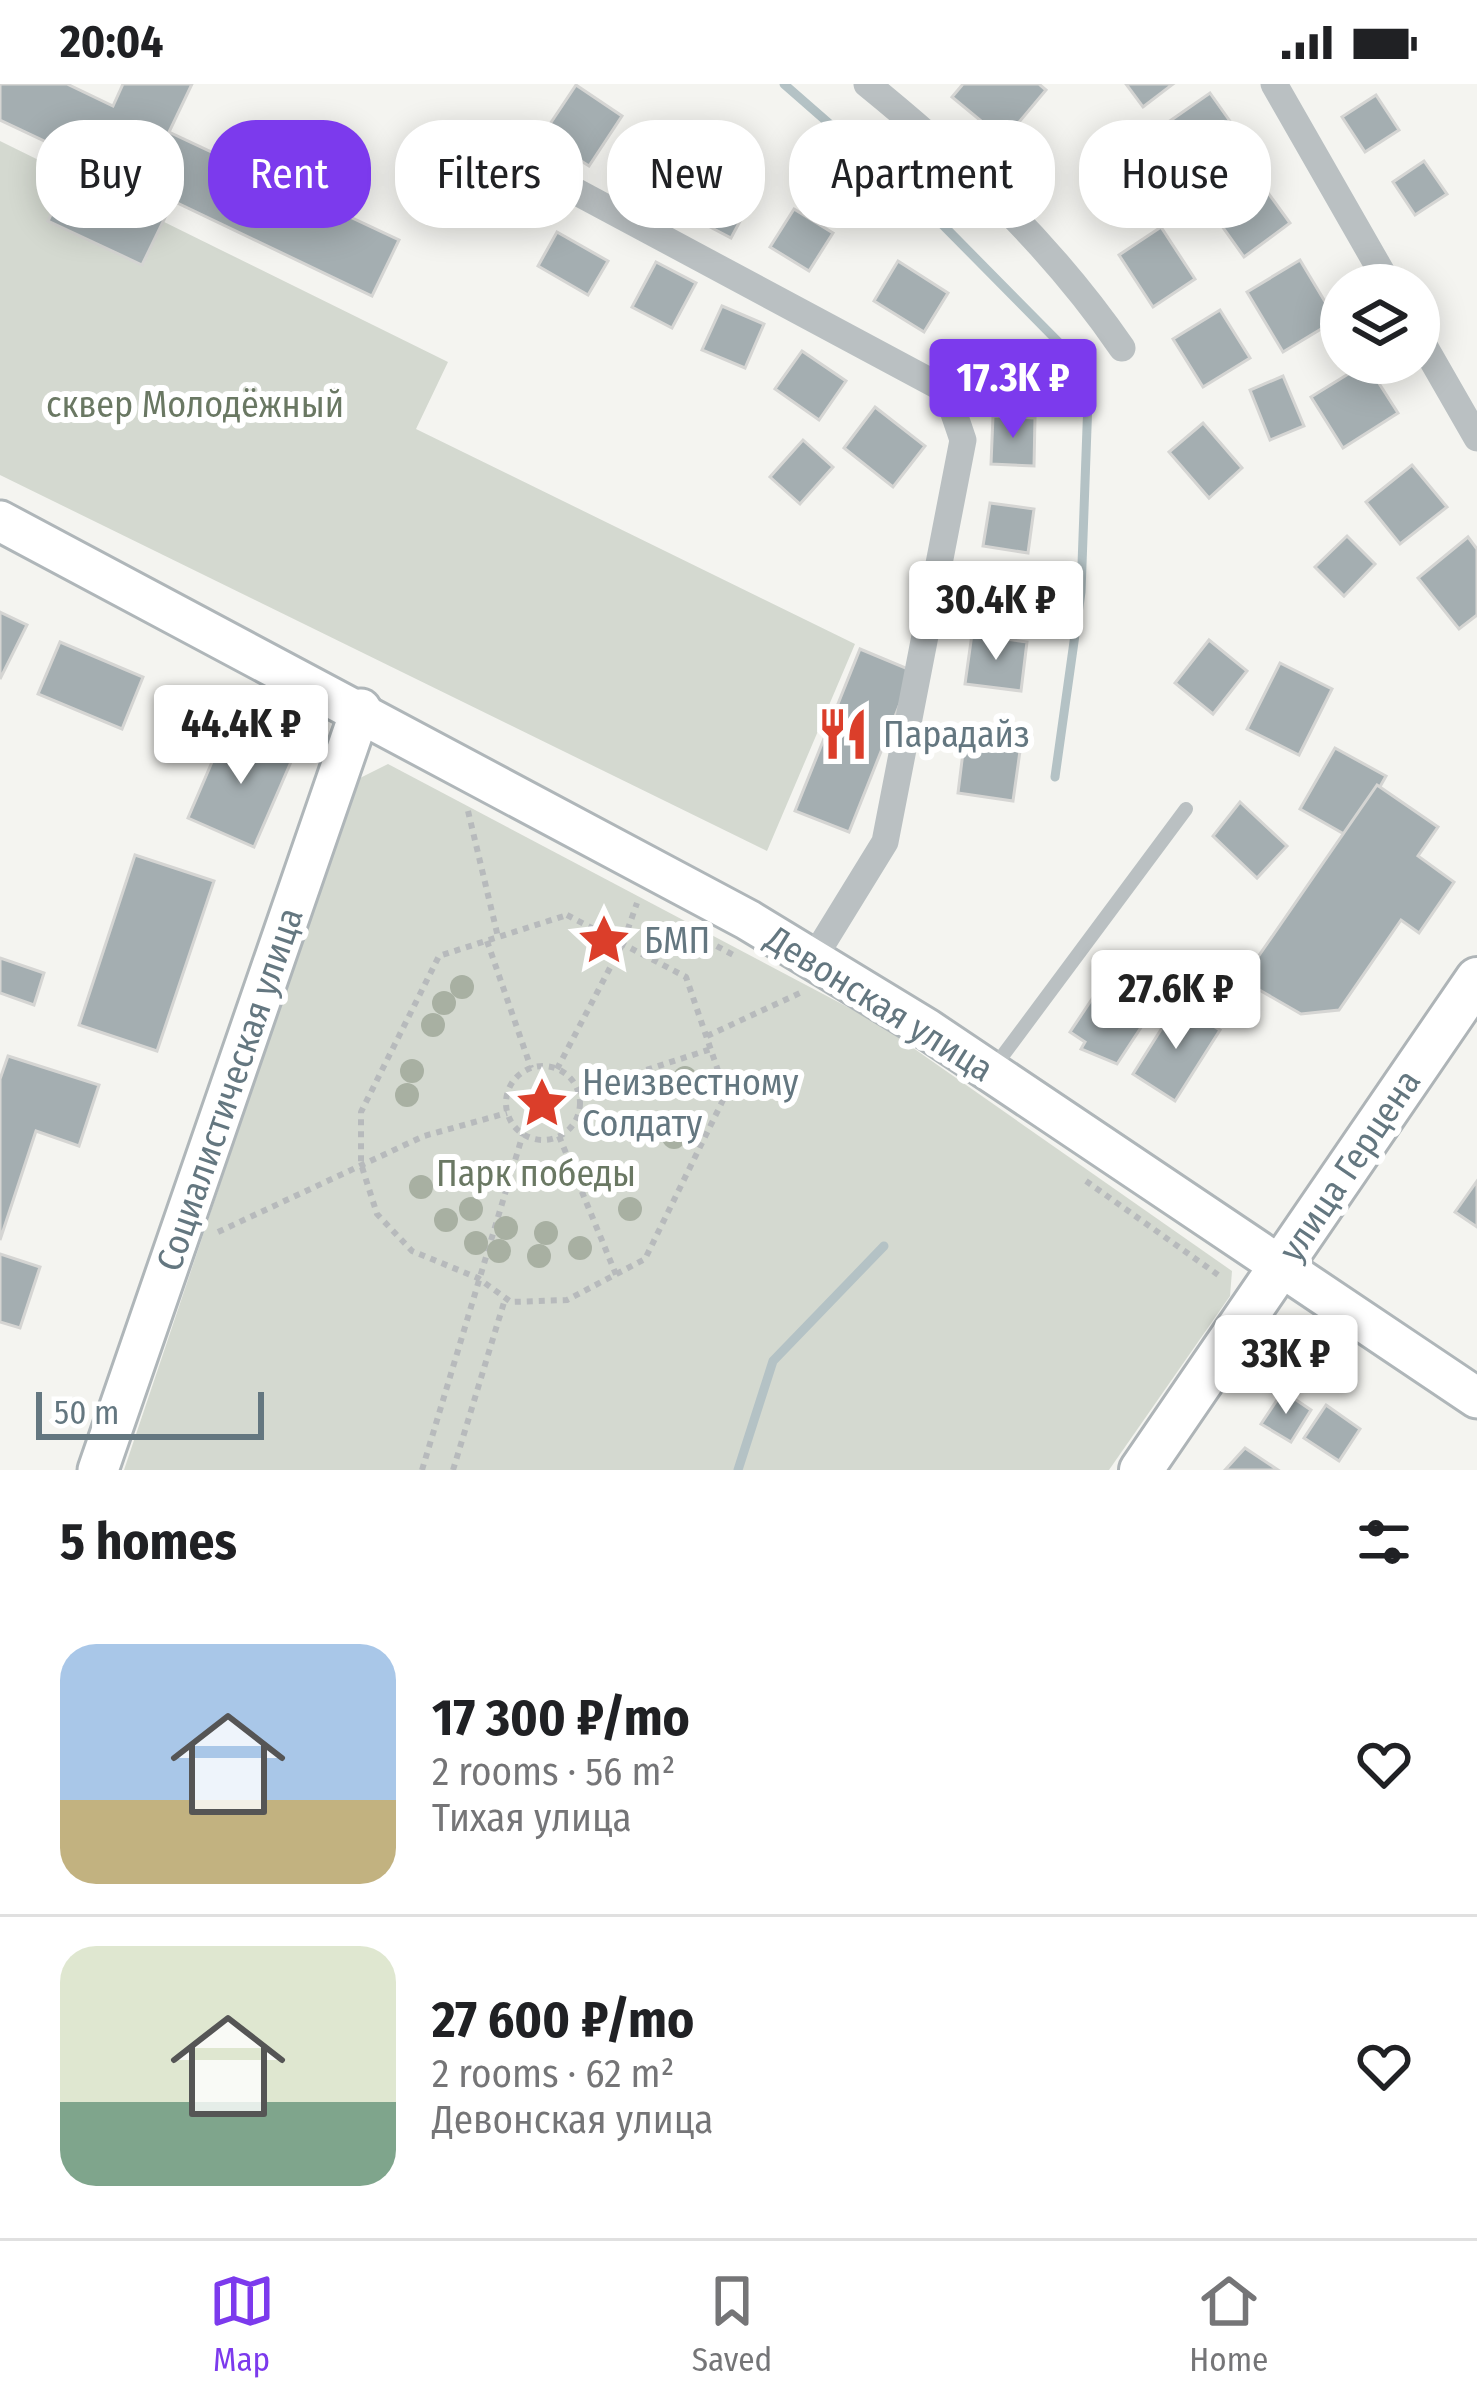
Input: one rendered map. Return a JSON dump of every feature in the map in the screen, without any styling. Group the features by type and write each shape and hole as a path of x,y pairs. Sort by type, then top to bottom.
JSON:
{"main road":[{"name":"Девонская улица","path":"0,521 361,709 799,978 990,1071 1477,1397"},
{"name":"Социалистическая улица","path":"98,1470 361,709"},
{"name":"улица Герцена","path":"1141,1470 1477,979"}],"street":[{"path":"867,84 947,149 1058,261 1122,348"},
{"path":"1274,84 1377,264"},
{"path":"583,195 946,389 963,440 885,842 799,978"},
{"path":"1440,374 1477,438"}],"lane":[{"path":"990,1071 1186,809"}],"path":[{"path":"448,801 486,822"},
{"path":"468,812 498,937"},
{"path":"618,893 658,914"},
{"path":"557,1069 623,944 637,903"},
{"path":"567,915 686,976 726,1094 645,1259 617,1278 567,1300 505,1299 478,1278 412,1251 377,1214 361,1164 361,1112 439,956 486,940 567,915"},
{"path":"678,926 740,959"},
{"path":"486,940 531,1068"},
{"path":"706,1036 799,978 819,1001"},
{"path":"578,1092 711,1048"},
{"path":"531,1068 557,1069 578,1092 577,1118 559,1136 547,1140 523,1134 507,1112 510,1086 531,1068"},
{"path":"218,1232 424,1136 507,1112"},
{"path":"422,1470 523,1134"},
{"path":"559,1136 617,1278"},
{"path":"1085,1180 1221,1277"},
{"path":"453,1470 505,1299"}],"green space":[{"name":"сквер Молодёжный","path":"0,141 36,159 36,228 176,228 448,362 416,429 855,644 767,851 0,475"},
{"name":"Парк победы","path":"388,764 876,1022 1232,1271 1230,1296 1109,1470 124,1470 356,780"}],"building":[{"path":"0,84 67,84 113,106 123,84 192,84 175,120 36,120 36,137 0,120"},
{"path":"963,84 1039,84 1046,90 1021,120 980,120 952,97"},
{"path":"1126,84 1173,84 1143,107"},
{"path":"576,85 622,116 607,120 607,139 589,166 583,162 583,120 553,120"},
{"path":"1210,93 1229,120 1171,120"},
{"path":"1376,95 1399,130 1365,152 1342,117"},
{"path":"184,139 208,150 208,218 184,206"},
{"path":"1424,161 1447,194 1415,215 1393,182"},
{"path":"1271,197 1290,223 1244,257 1223,228 1271,228"},
{"path":"789,217 789,228 825,228 833,233 809,271 770,247"},
{"path":"371,227 399,240 372,296 230,228"},
{"path":"63,228 160,228 142,265"},
{"path":"712,228 736,228 731,238"},
{"path":"1162,228 1195,279 1153,307 1119,255"},
{"path":"557,232 608,261 588,295 538,266"},
{"path":"1300,260 1320,293 1320,330 1283,352 1247,292"},
{"path":"898,261 948,293 924,332 874,301"},
{"path":"656,262 696,283 672,328 632,307"},
{"path":"722,306 764,324 745,368 702,350"},
{"path":"1220,310 1250,358 1203,387 1173,339"},
{"path":"802,351 846,381 819,420 775,389"},
{"path":"1283,376 1304,426 1270,440 1250,390"},
{"path":"1332,384 1379,384 1398,413 1343,448 1311,397"},
{"path":"875,407 925,446 893,487 844,448"},
{"path":"993,416 1035,418 1034,466 991,464"},
{"path":"1203,423 1242,468 1209,498 1169,452"},
{"path":"803,440 833,467 800,504 770,477"},
{"path":"1412,465 1447,507 1400,544 1366,502"},
{"path":"990,503 1034,509 1028,553 983,546"},
{"path":"1347,536 1375,564 1344,596 1315,567"},
{"path":"1468,537 1477,549 1477,615 1459,629 1418,578"},
{"path":"0,612 27,625 0,679"},
{"path":"972,634 1027,642 1021,691 965,684"},
{"path":"1209,640 1247,671 1213,714 1175,683"},
{"path":"60,642 143,677 122,729 38,694"},
{"path":"860,649 913,671 849,832 795,811"},
{"path":"1280,663 1332,689 1299,755 1247,729"},
{"path":"227,727 294,755 254,847 188,818"},
{"path":"964,744 1020,751 1013,801 958,793"},
{"path":"1335,748 1386,776 1351,838 1300,809"},
{"path":"1377,785 1438,827 1418,856 1454,882 1419,933 1401,920 1339,1010 1301,1014 1242,980"},
{"path":"1240,802 1287,846 1257,878 1213,836"},
{"path":"135,855 214,881 157,1051 79,1025"},
{"path":"0,958 44,973 34,1005 0,993"},
{"path":"1116,963 1163,994 1117,1064 1081,1049 1085,1042 1070,1032"},
{"path":"1177,1004 1220,1030 1175,1101 1133,1074"},
{"path":"8,1056 99,1085 79,1146 36,1131 0,1240 0,1079"},
{"path":"1477,1181 1477,1227 1455,1212"},
{"path":"0,1254 40,1267 20,1328 0,1322"},
{"path":"1283,1391 1311,1410 1291,1442 1261,1424"},
{"path":"1326,1405 1360,1429 1339,1461 1304,1438"},
{"path":"1245,1448 1278,1470 1225,1470"}],"waterway":[{"path":"784,84 928,210 1089,373 1081,592 1055,777"},
{"path":"738,1470 773,1361 884,1246"}],"place":[{"name":"Парадайз","path":"843,734"},
{"name":"БМП","path":"604,940"},
{"name":"Неизвестному Солдату","path":"542,1103"}]}
